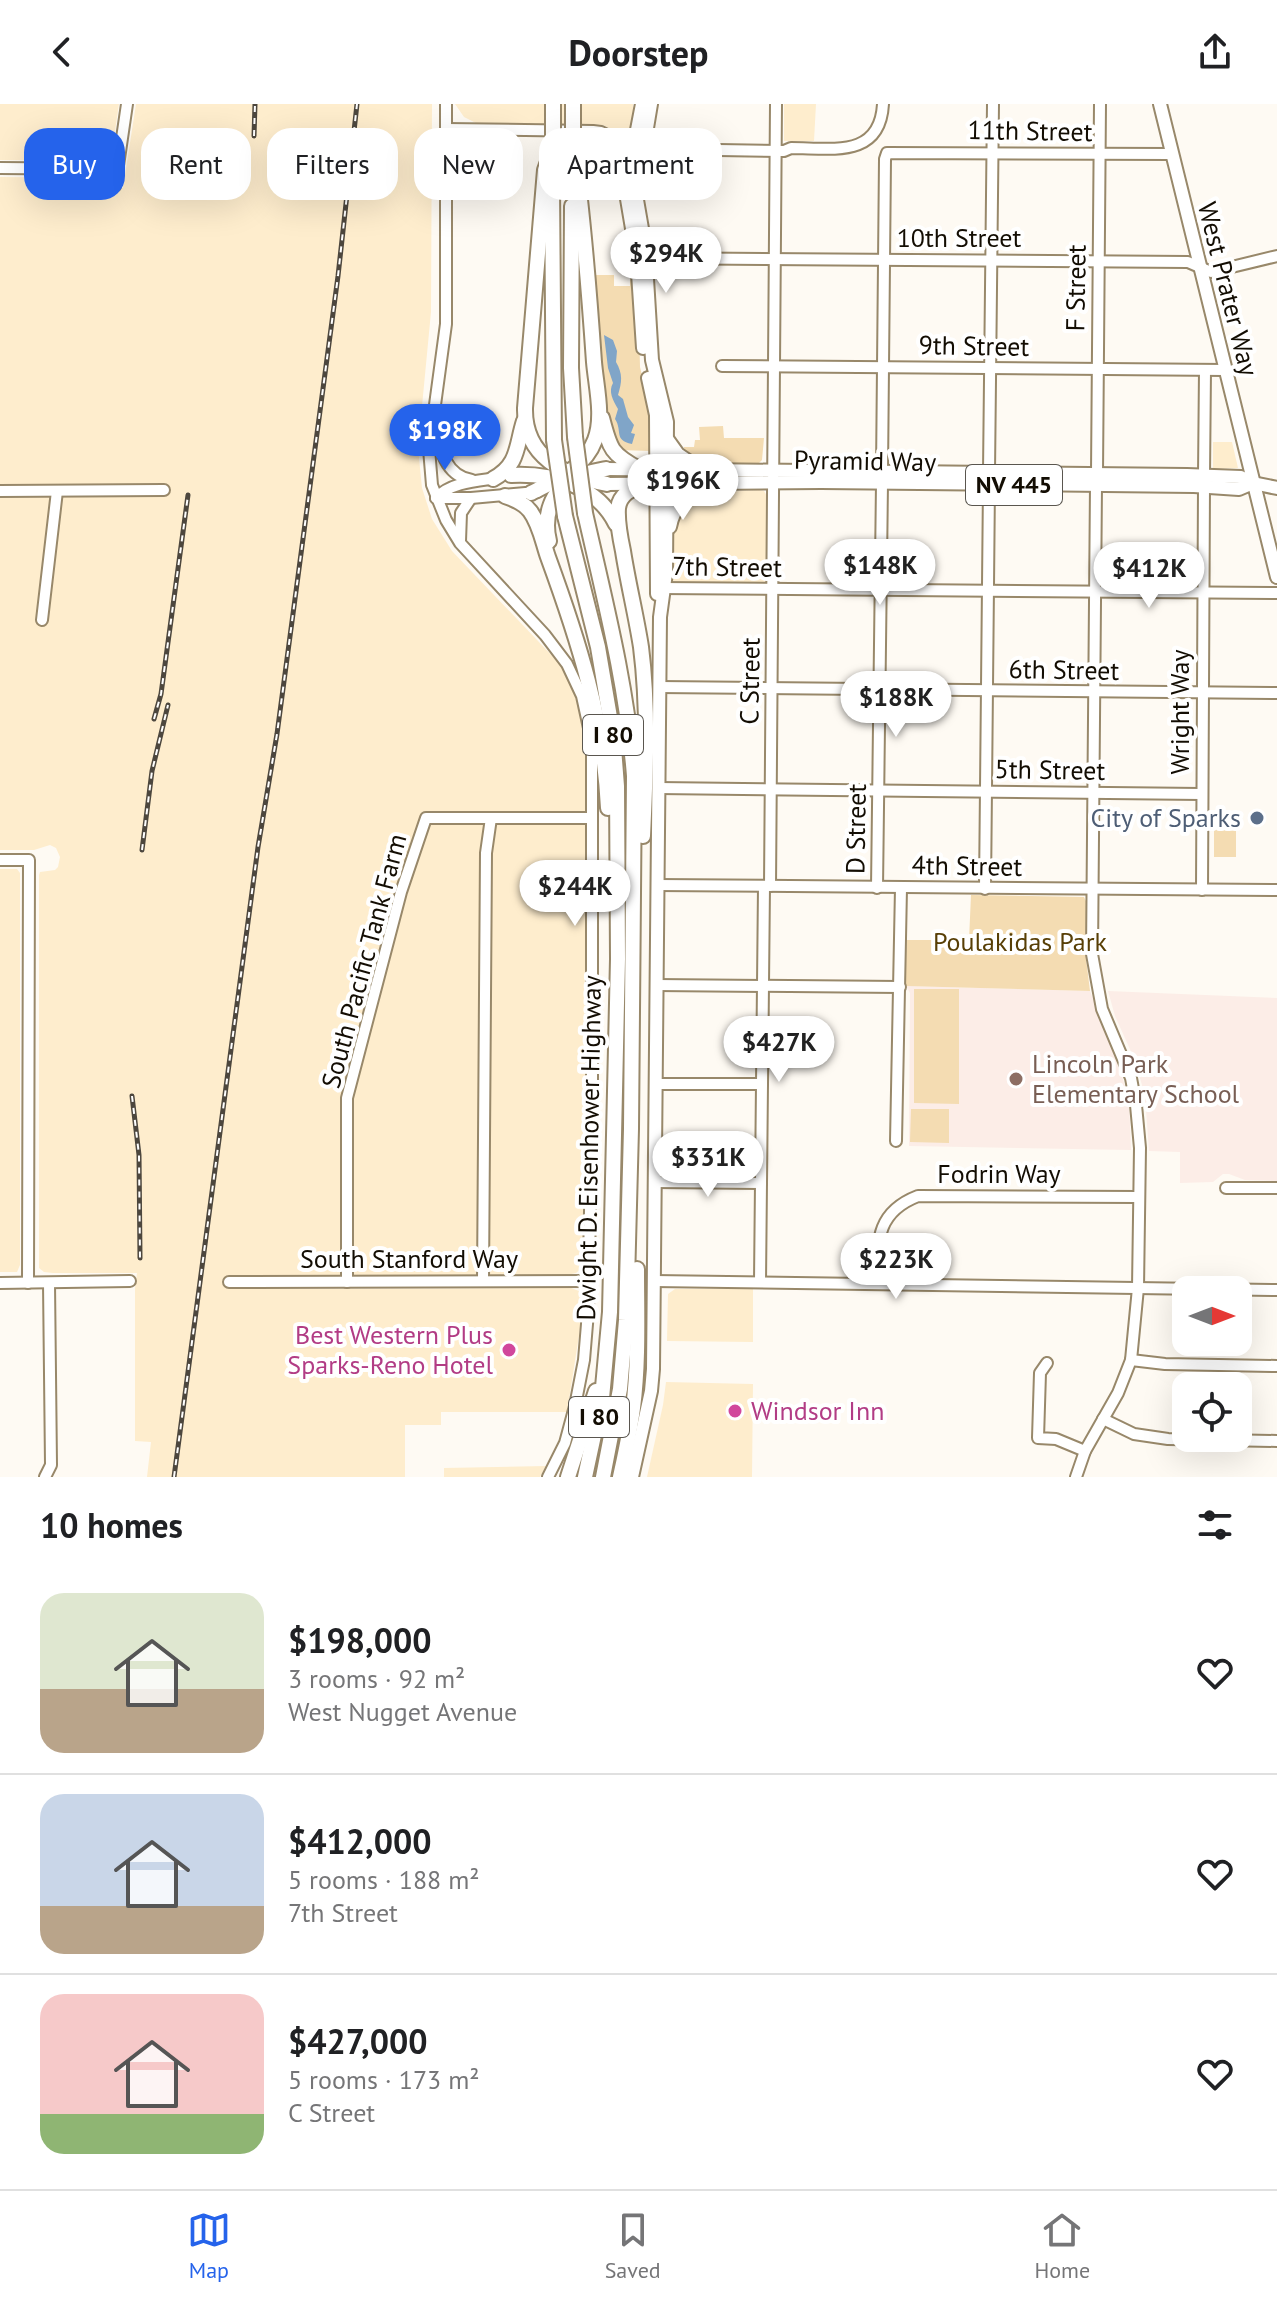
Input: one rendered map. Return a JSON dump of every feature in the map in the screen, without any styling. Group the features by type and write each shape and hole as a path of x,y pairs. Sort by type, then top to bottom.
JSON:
{"highway":[{"name":"Dwight D. Eisenhower Highway","path":"553,104 553,128"},
{"name":"Dwight D. Eisenhower Highway","path":"573,104 573,128"},
{"path":"493,479 513,462 525,416 543,200"},
{"name":"Dwight D. Eisenhower Highway","path":"553,200 554,440 565,516 598,647 613,735 617,786 618,959 607,1356 599,1416 585,1477"},
{"name":"Dwight D. Eisenhower Highway","path":"572,200 571,368 575,437 585,513 622,674 634,776 631,1129 625,1355 618,1408 603,1477"},
{"path":"557,576 546,525 550,506 595,442 598,426 580,200"},
{"path":"597,394 612,451 639,469"},
{"path":"525,416 532,442 568,478 601,501 619,531"},
{"path":"511,475 606,476"},
{"path":"531,493 568,478"},
{"path":"634,919 641,871 647,719 639,636 618,511 621,499 630,490 655,484"},
{"path":"505,496 519,502 533,515 557,576 584,665 601,738 608,814 608,924 618,959"},
{"path":"620,1477 633,1410 638,1347 636,1167 631,1129"},
{"path":"568,1477 607,1356"}],"main road":[{"path":"640,128 642,104"},
{"path":"644,128 651,104"},
{"name":"West Prater Way","path":"1160,104 1277,577"},
{"path":"636,200 651,353 666,415 667,439 655,484 661,588"},
{"path":"641,258 643,354 656,415 661,469"},
{"path":"667,439 674,450 700,469"},
{"name":"Pyramid Way","path":"606,476 639,469 700,469 774,476 1204,481 1241,477 1277,488"},
{"name":"Pyramid Way","path":"606,476 655,484 716,483 774,476"},
{"path":"632,1477 652,1382 660,617 657,603 670,523 676,509 690,494 716,483"},
{"path":"655,484 666,559"}],"street":[{"path":"123,128 127,104"},
{"path":"446,104 446,128"},
{"name":"C Street","path":"760,1282 780,151 776,104"},
{"path":"722,150 780,151 858,146 876,132 886,104"},
{"path":"985,889 993,104"},
{"name":"F Street","path":"1076,1477 1085,1451 1118,1393 1131,1360 1138,1288 1139,1134 1136,1105 1131,1078 1102,1009 1092,954 1100,104"},
{"name":"11th Street","path":"887,153 1172,154"},
{"name":"D Street","path":"877,888 887,153"},
{"path":"0,168 24,168"},
{"path":"446,200 447,305 429,449 429,466 436,498 460,543 554,645 572,673 585,707 592,742 587,1335 575,1406 565,1443 548,1477"},
{"name":"10th Street","path":"641,258 1188,262 1211,272 1277,256"},
{"name":"9th Street","path":"722,366 1225,370"},
{"name":"Wright Way","path":"1202,890 1205,370"},
{"path":"437,395 438,432 447,465 457,476 476,481"},
{"path":"436,498 447,489 511,475"},
{"path":"0,491 164,490"},
{"path":"42,620 57,491"},
{"path":"436,498 531,493"},
{"path":"460,543 461,513 471,498"},
{"name":"7th Street","path":"661,588 1277,593"},
{"name":"6th Street","path":"659,687 1277,693"},
{"name":"5th Street","path":"658,788 1201,794"},
{"name":"South Pacific Tank Farm","path":"347,1282 347,1098 401,892 426,818 592,818"},
{"path":"483,1281 486,853 491,818"},
{"path":"0,860 29,860 28,1283"},
{"name":"4th Street","path":"657,885 1277,890"},
{"name":"D Street","path":"896,1141 901,888"},
{"path":"656,985 900,987"},
{"path":"655,1084 762,1084"},
{"path":"655,1182 761,1183"},
{"path":"1226,1188 1277,1188"},
{"name":"Fodrin Way","path":"877,1284 881,1229 895,1208 918,1196 1139,1197"},
{"path":"0,1283 130,1281"},
{"name":"South Stanford Way","path":"229,1282 589,1281"},
{"path":"654,1281 1277,1290"},
{"path":"45,1477 51,1465 49,1283"},
{"path":"1131,1360 1165,1364 1277,1366"},
{"path":"1047,1363 1040,1373 1038,1438 1056,1439 1085,1451"},
{"path":"1103,1419 1134,1434 1168,1439 1277,1441"}],"shaded area":[{"path":"0,104 119,104 116,128 24,128 24,160 0,160"},
{"path":"136,104 432,104 432,128 414,128 414,200 432,200 431,312 418,448 422,488 432,519 452,551 559,663 570,681 580,711 587,783 583,1267 567,1275 229,1277 230,1285 287,1289 571,1288 579,1291 583,1310 567,1412 441,1412 441,1425 405,1425 405,1477 147,1477 151,1442 135,1441 137,1273 53,1273 39,1268 39,875 40,872 55,870 60,857 56,848 50,845 34,850 0,850 0,497 166,495 167,485 0,486 0,177 24,177 24,200 125,200 125,175"},
{"path":"455,104 633,104 633,128 476,123 464,117"},
{"path":"784,104 816,104 814,141 784,141"},
{"path":"1213,442 1232,442 1238,468 1213,469"},
{"path":"764,491 769,499 767,582 670,583 672,530 679,509 700,493"},
{"path":"0,869 17,869 20,873 20,1265 17,1272 0,1272"},
{"name":"Lincoln Park Elementary School","path":"906,986 1090,991 1117,1059 1129,1100 1131,1150 909,1146 910,993"},
{"path":"1108,991 1277,998 1277,1181 1245,1180 1223,1174 1213,1182 1180,1183 1180,1152 1149,1151 1142,1085"},
{"path":"675,1289 753,1289 753,1342 667,1341 668,1294"},
{"path":"666,1382 753,1384 752,1477 647,1477"},
{"path":"546,1466 540,1477 444,1477 444,1468"}],"green space":[{"path":"630,267 633,267 639,324 640,367 651,412 651,451 618,450 611,440 595,318 595,275 614,275 614,286 630,286"},
{"path":"723,426 724,438 764,438 762,460 758,464 720,464 684,456 684,447 694,447 695,440 700,440 699,427"},
{"path":"1214,814 1236,814 1236,857 1214,857"},
{"name":"Poulakidas Park","path":"971,895 1084,897 1087,903 1086,958 1090,991 905,986 906,940 969,940"},
{"path":"914,989 959,989 959,1104 914,1103"},
{"path":"911,1109 949,1109 949,1143 910,1142"}],"water":[{"path":"604,335 613,340 617,351 616,362 621,378 618,395 623,399 628,417 634,425 632,444 622,440 615,419 618,409 611,393 613,383"}],"railway":[{"path":"254,136 255,104"},
{"path":"174,1477 258,847 277,734 338,276 357,104"},
{"path":"154,719 161,694 188,495"},
{"path":"142,850 152,771 168,705"},
{"path":"132,1096 139,1155 140,1258"}],"place":[{"name":"City of Sparks","path":"1257,818"},
{"name":"Lincoln Park Elementary School","path":"1016,1079"},
{"name":"Best Western Plus Sparks-Reno Hotel","path":"509,1350"},
{"name":"Windsor Inn","path":"735,1411"}]}
